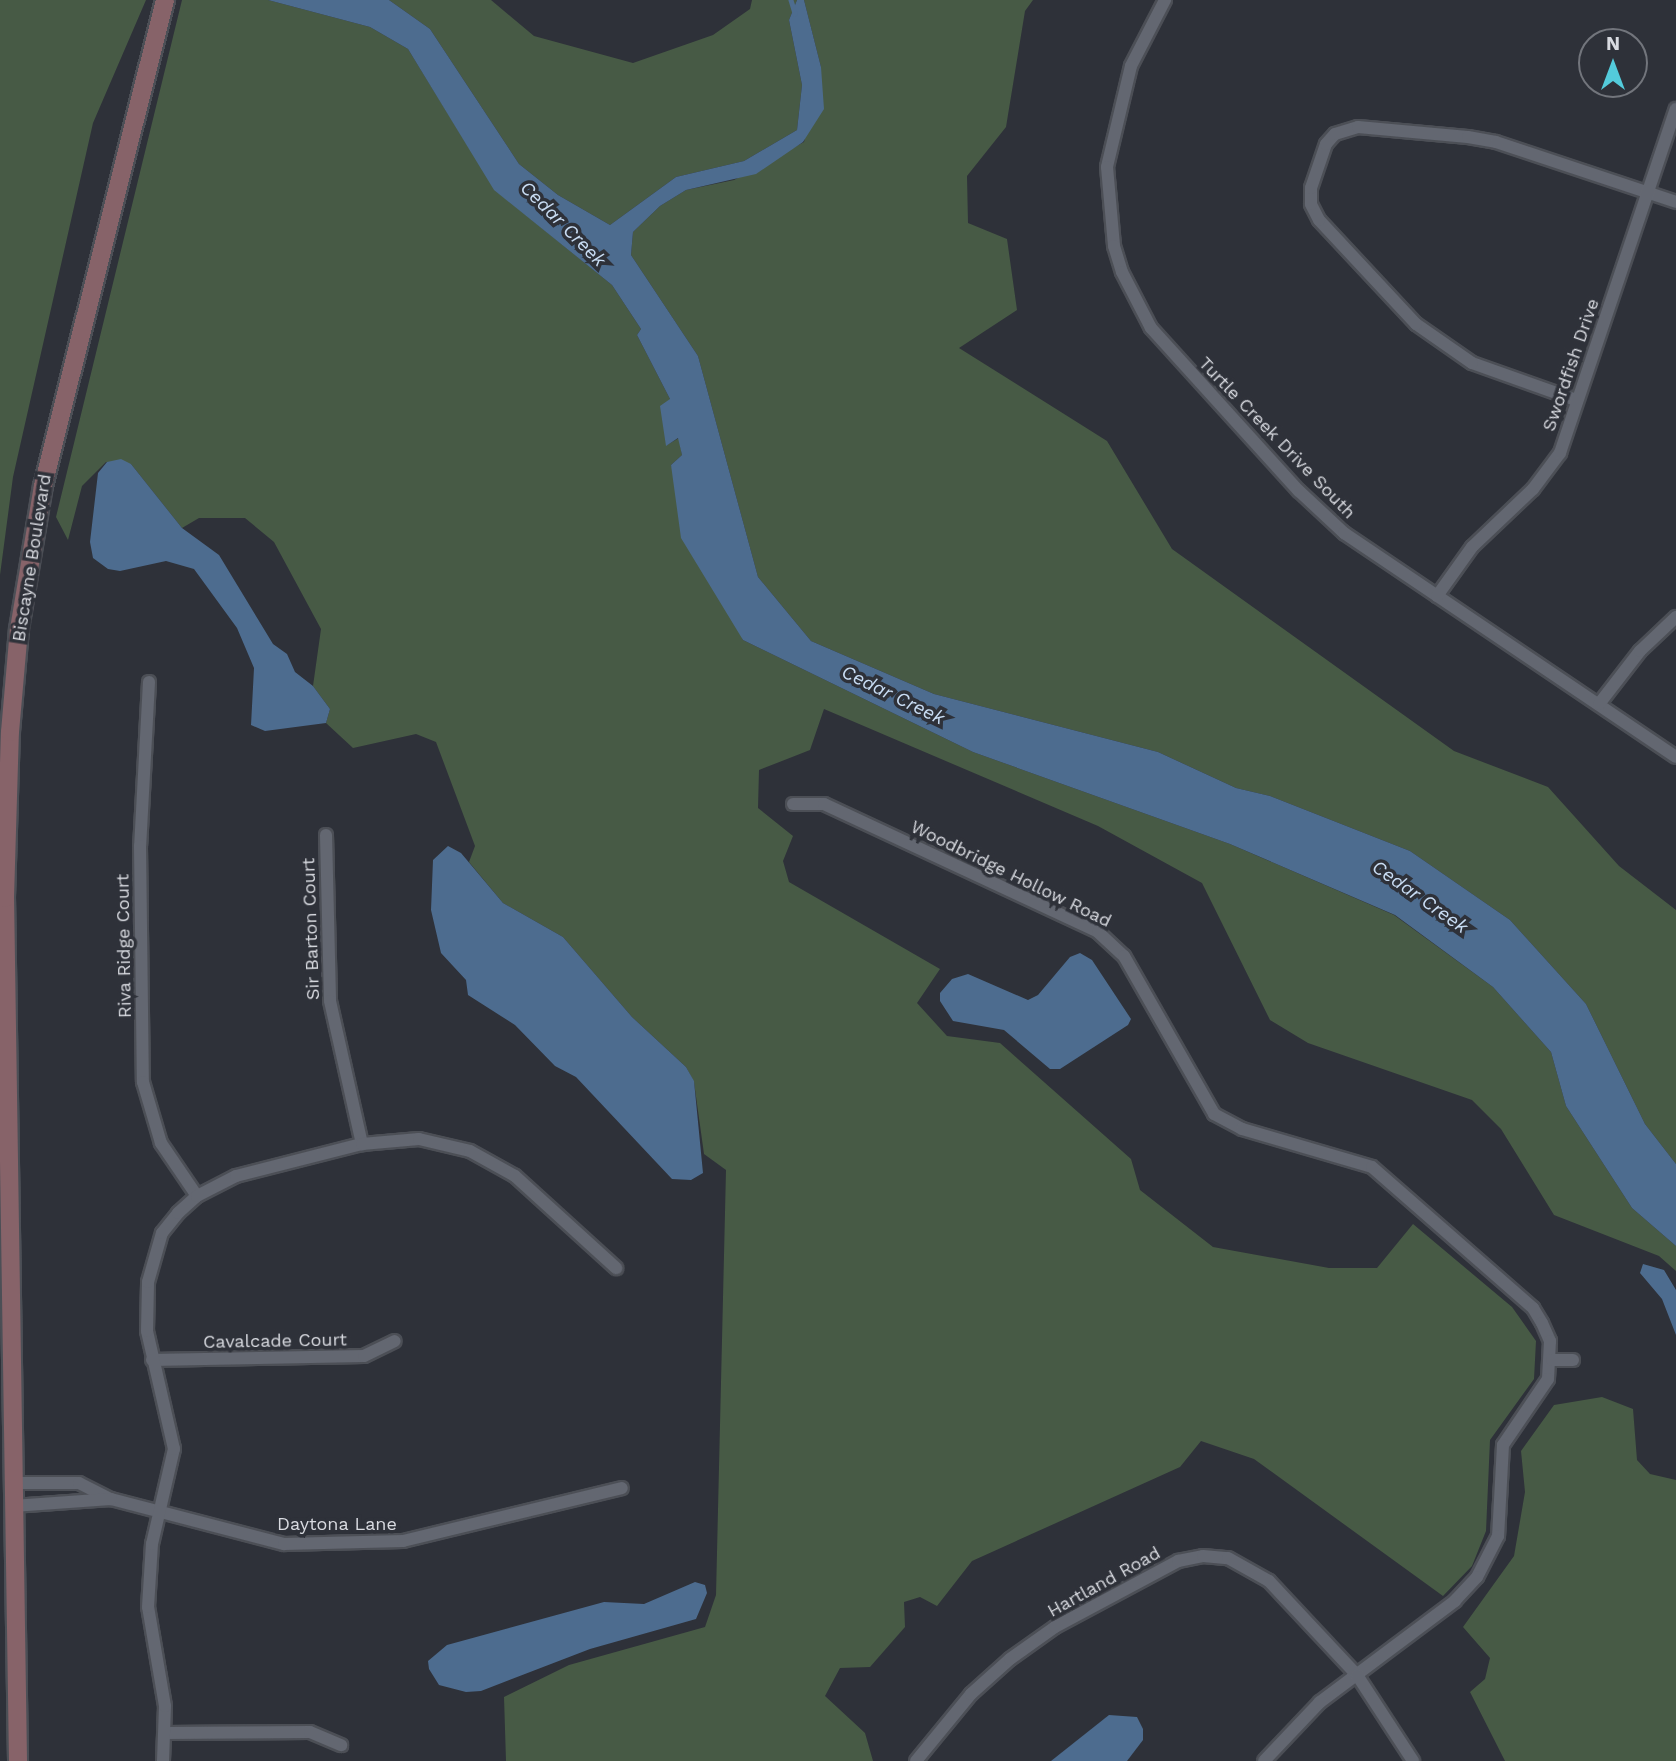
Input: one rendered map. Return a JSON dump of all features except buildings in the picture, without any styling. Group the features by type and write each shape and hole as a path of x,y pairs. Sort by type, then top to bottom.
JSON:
{"street":[{"name":"Biscayne Boulevard","path":"18,1761 10,1496 3,898 10,732 30,558 62,401 165,0"},
{"name":"Turtle Creek Drive South","path":"1165,0 1130,66 1110,145 1107,199 1122,272 1166,348 1299,491 1344,533 1676,757"},
{"name":"Swordfish Drive","path":"1437,596 1472,547 1548,473 1560,453 1676,109"},
{"path":"1576,400 1472,363 1416,324 1319,220 1311,204 1311,188 1320,159 1335,134 1347,129 1468,137 1496,142 1676,202"},
{"path":"1599,704 1640,650 1676,617"},
{"name":"Riva Ridge Court","path":"149,682 140,846 143,1082 161,1143 197,1196"},
{"name":"Woodbridge Hollow Road","path":"793,804 824,804 1112,942 1214,1114 1242,1129 1355,1160 1388,1178 1533,1308 1550,1341 1552,1360"},
{"name":"Sir Barton Court","path":"326,835 330,1001 362,1144"},
{"path":"163,1761 163,1688 148,1607 160,1510 174,1449 147,1331 151,1260 162,1233 197,1196 236,1176 362,1144 419,1139 470,1150 493,1161 515,1176 616,1268"},
{"name":"Cavalcade Court","path":"152,1360 364,1356 395,1341"},
{"path":"1264,1761 1320,1702 1455,1601 1491,1556 1501,1512 1503,1445 1516,1420 1537,1398 1552,1360 1573,1360"},
{"name":"Daytona Lane","path":"10,1496 79,1483 111,1499 160,1510 273,1543 385,1543 622,1488"},
{"path":"10,1496 111,1499"},
{"name":"Hartland Road","path":"916,1761 940,1727 1010,1659 1055,1628 1178,1561 1203,1556 1251,1567 1321,1632 1357,1675 1413,1761"},
{"path":"165,1733 310,1732 341,1745"}],"green space":[{"path":"0,0 146,0 93,123 13,477 0,575"},
{"path":"182,0 268,0 370,27 408,49 495,190 612,285 641,329 637,335 670,399 667,445 679,438 682,455 671,465 743,640 973,752 1230,844 1394,915 1493,987 1551,1052 1566,1106 1632,1208 1676,1246 1676,1271 1659,1256 1554,1215 1501,1129 1472,1100 1308,1043 1270,1020 1202,883 1098,826 824,709 810,750 759,770 758,808 793,836 783,861 789,882 940,969 917,1003 947,1036 1000,1043 1131,1159 1140,1190 1213,1247 1329,1268 1377,1268 1413,1224 1512,1307 1536,1341 1534,1379 1490,1440 1486,1531 1472,1566 1443,1596 1254,1459 1201,1441 1180,1467 972,1561 937,1606 920,1597 904,1602 905,1627 870,1667 840,1668 825,1696 865,1733 873,1761 506,1761 504,1697 569,1665 705,1627 716,1595 726,1170 704,1154 694,1082 686,1067 632,1017 563,937 503,903 469,862 475,846 436,742 416,734 353,748 326,723 330,709 313,686 321,629 274,542 245,518 199,518 182,528 131,464 106,462 82,486 68,540 56,517"},
{"path":"389,0 491,0 534,36 633,63 713,35 750,9 752,0 797,0 789,20 802,85 797,130 744,161 676,177 610,225 558,195 519,164 430,29"},
{"path":"804,0 1033,0 1025,11 1006,127 967,176 968,223 1007,239 1017,310 959,348 1107,441 1172,549 1454,751 1548,787 1619,866 1676,910 1676,1164 1645,1124 1586,1004 1510,920 1410,851 1270,796 1236,788 1158,752 934,694 811,641 758,577 698,356 631,255 633,232 660,206 686,190 734,180 804,142 821,67"},
{"path":"1602,1397 1633,1409 1637,1460 1650,1474 1676,1480 1676,1761 1505,1761 1470,1692 1485,1679 1490,1658 1463,1627 1514,1556 1525,1492 1521,1451 1554,1405"}],"water":[{"name":"Cedar Creek","path":"268,0 389,0 430,29 519,164 558,195 610,225 676,177 744,161 797,130 802,85 789,20 797,0 804,0 821,67 824,109 803,142 756,174 686,190 660,206 633,232 631,255 698,356 758,577 811,641 934,694 1158,752 1236,788 1270,796 1410,851 1510,920 1586,1004 1645,1124 1676,1164 1676,1246 1632,1208 1566,1106 1551,1052 1493,987 1395,915 1230,844 973,752 743,640 681,538 671,465 682,455 678,438 666,446 660,406 670,399 637,335 641,329 612,285 494,190 408,49 370,27"},
{"path":"121,459 131,464 182,528 219,555 273,644 287,654 295,672 313,686 330,709 326,723 265,731 251,725 254,668 237,628 194,569 166,561 120,571 108,569 93,558 90,542 98,473 107,462"},
{"path":"448,846 461,853 503,903 563,937 632,1017 686,1067 694,1081 703,1173 691,1180 672,1179 576,1077 555,1066 515,1025 468,995 466,980 441,953 431,910 433,860"},
{"path":"1080,953 1092,960 1131,1019 1128,1025 1060,1069 1050,1069 1004,1030 953,1021 940,1001 940,993 952,979 968,974 1028,1000 1038,995 1070,957"},
{"path":"1643,1264 1664,1270 1676,1290 1676,1335 1662,1299 1640,1273"},
{"path":"695,1582 705,1585 707,1593 696,1619 590,1649 481,1691 466,1692 439,1685 429,1669 428,1661 447,1645 604,1602 644,1604"},
{"path":"1109,1715 1137,1717 1143,1729 1143,1740 1127,1761 1051,1761"}],"waterway":[{"path":"791,0 795,13"}]}
